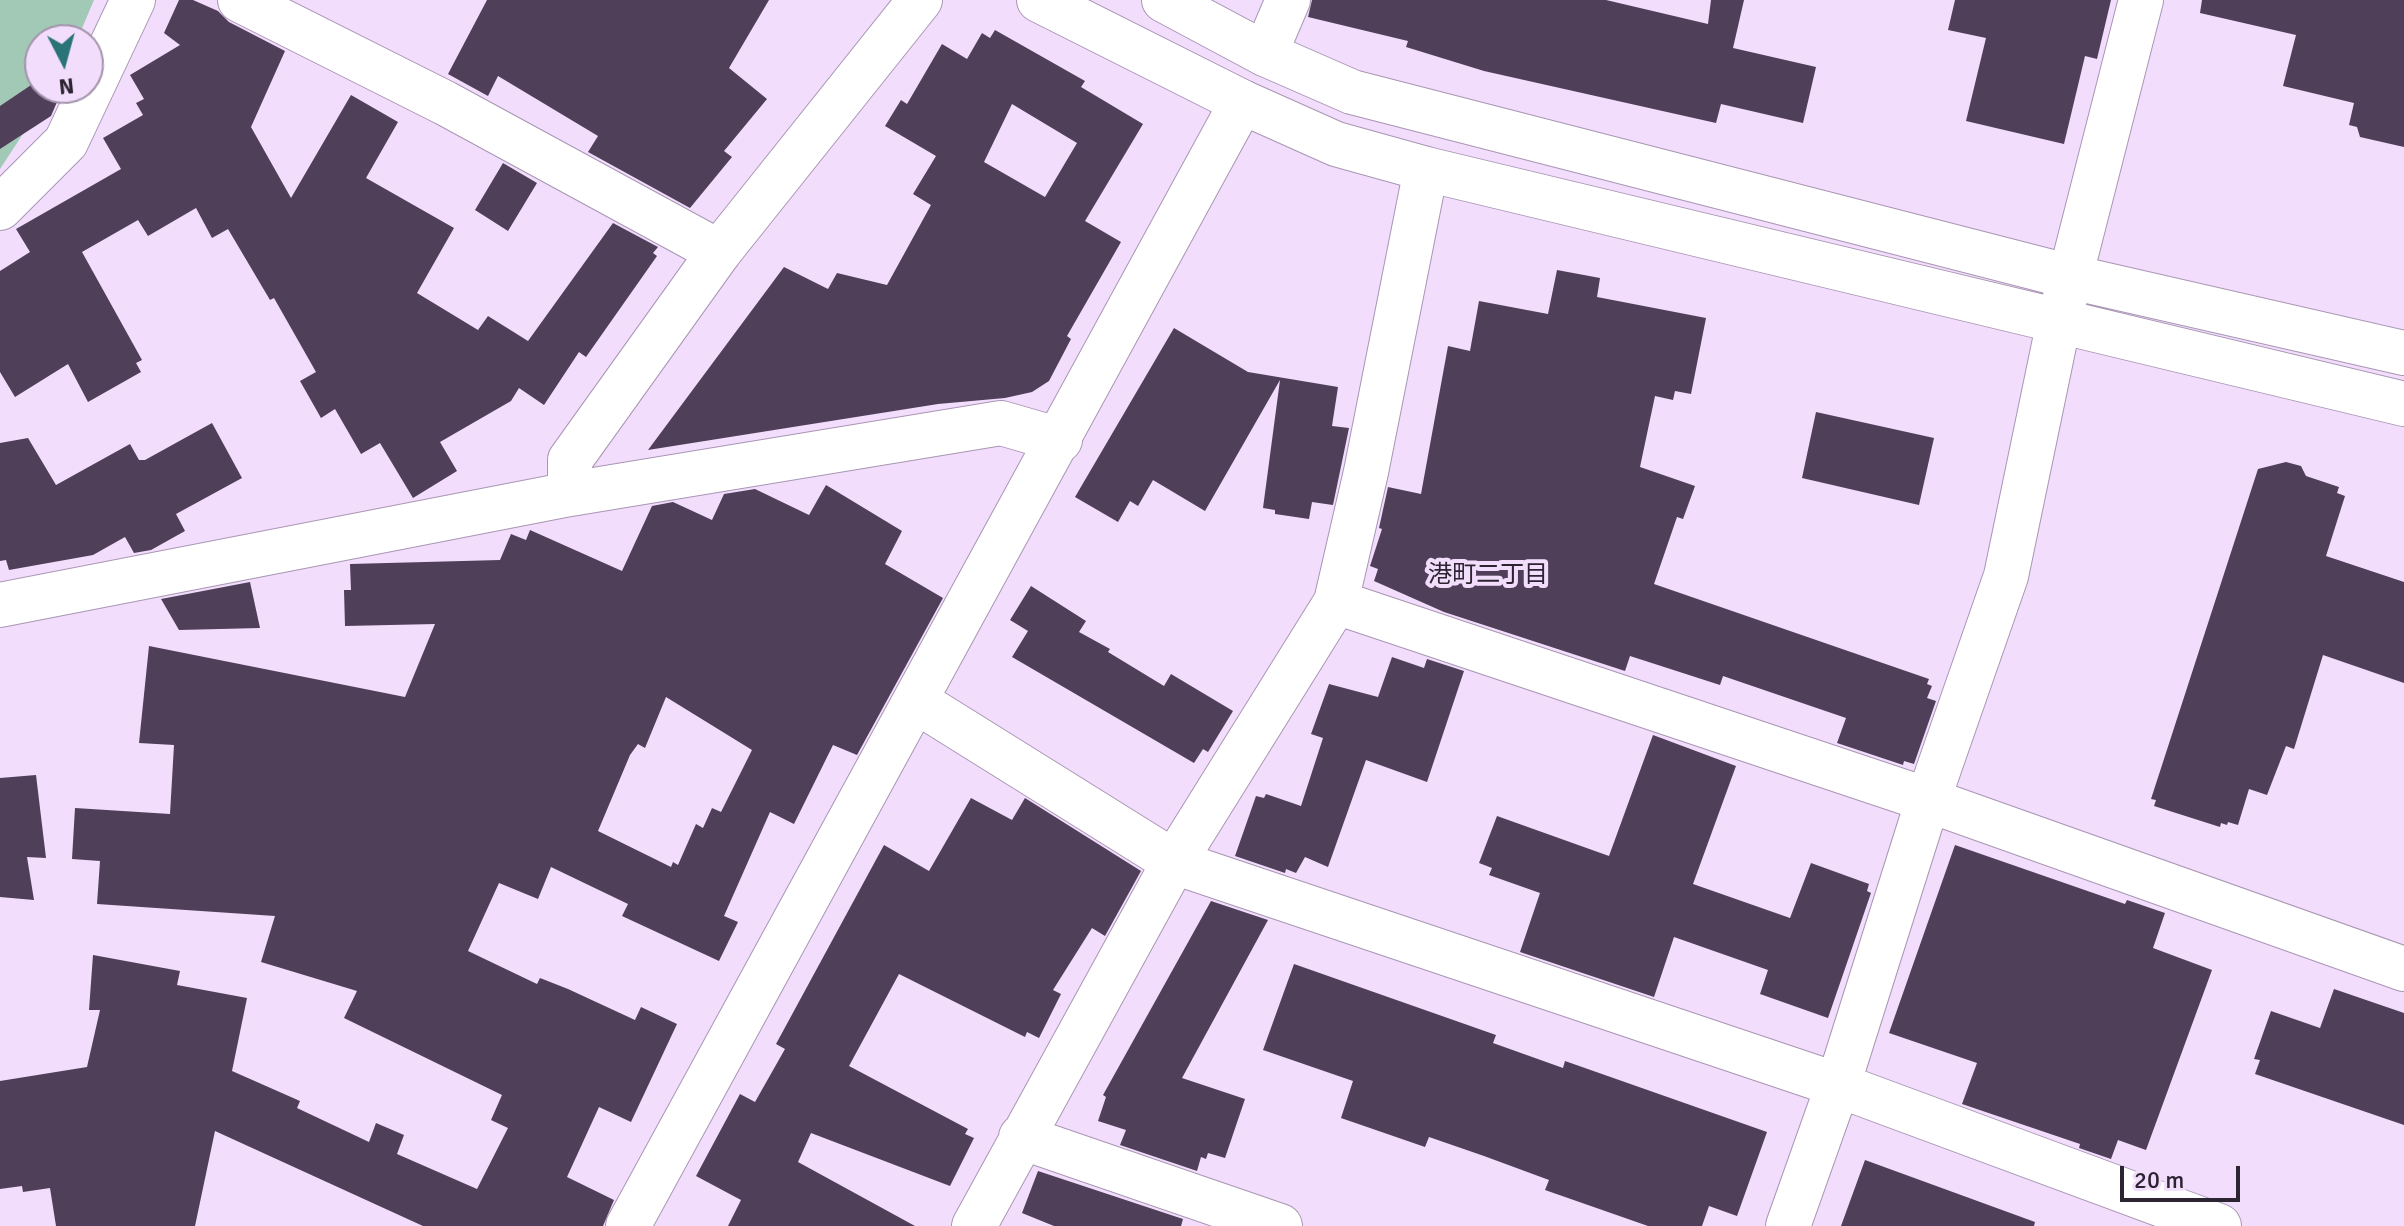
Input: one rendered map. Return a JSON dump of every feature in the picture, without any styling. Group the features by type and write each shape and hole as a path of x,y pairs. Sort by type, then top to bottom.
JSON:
{"street":[{"path":"0,208 66,142 133,0"},
{"path":"240,0 445,103 719,252"},
{"path":"570,494 570,460 719,252 920,0"},
{"path":"1039,0 1242,102 1336,144 1426,169 2404,404"},
{"path":"1164,0 1265,54 1352,92 2071,277 2404,353"},
{"path":"1265,54 1288,0"},
{"path":"1788,1226 1838,1085 1928,800 2006,576 2059,321 2141,0"},
{"path":"628,1226 1242,102"},
{"path":"974,1226 1174,862 1336,602 1366,472 1426,169"},
{"path":"0,605 570,494 1001,423 1060,440"},
{"path":"1336,602 1928,800 2404,969"},
{"path":"916,701 1174,862 1838,1085 2219,1226"},
{"path":"1021,1137 1280,1226"}],"green space":[{"path":"0,0 94,0 84,24 24,24 24,104 43,104 0,169"}],"building":[{"path":"179,0 193,0 218,11 229,22 285,51 251,127 291,198 351,95 398,122 366,178 454,228 417,293 478,330 488,316 528,341 613,223 658,247 653,253 657,256 586,357 579,352 544,405 519,388 511,401 440,442 457,471 413,498 380,443 361,454 335,409 321,418 300,381 316,372 274,298 270,300 228,229 212,238 196,208 148,236 138,220 82,252 142,360 136,363 141,372 88,402 68,364 15,397 0,372 0,271 30,252 16,229 121,169 103,138 143,115 136,103 144,99 130,75 180,45 164,33"},
{"path":"487,0 769,0 729,68 767,99 724,151 732,157 690,208 588,152 598,136 498,76 488,96 448,74"},
{"path":"1312,0 1606,0 1708,24 1711,0 1744,0 1733,48 1816,67 1803,123 1721,104 1716,123 1484,71 1406,47 1408,41 1308,17"},
{"path":"1955,0 2111,0 2097,59 2085,56 2064,144 1966,121 1986,38 1948,30"},
{"path":"2202,0 2404,0 2404,147 2360,137 2357,127 2349,125 2354,103 2283,86 2296,35 2200,13"},
{"path":"995,30 1085,81 1081,87 1143,124 1085,221 1121,242 1067,336 1071,339 1049,381 1032,392 1005,398 938,404 648,450 784,267 828,289 837,273 887,285 931,205 913,194 936,156 885,126 901,100 907,104 942,44 967,59 982,33 990,38","holes":["1012,104 1077,143 1045,197 984,162"]},
{"path":"24,90 24,104 56,104 51,116 0,149 0,106"},
{"path":"503,163 537,183 508,231 475,210"},
{"path":"1557,270 1600,278 1597,297 1706,318 1691,394 1675,391 1673,400 1655,396 1640,467 1695,486 1683,519 1677,517 1654,584 1929,679 1927,684 1932,686 1927,698 1936,701 1914,764 1904,761 1903,765 1837,743 1846,718 1723,676 1720,685 1630,656 1625,671 1444,612 1374,581 1378,569 1370,566 1382,529 1379,528 1388,487 1421,494 1448,346 1470,351 1479,301 1548,314"},
{"path":"1174,328 1248,372 1338,387 1332,426 1349,428 1333,505 1312,502 1309,519 1275,514 1275,510 1263,508 1280,380 1205,511 1153,480 1138,506 1130,501 1118,522 1075,497"},
{"path":"1816,412 1934,438 1919,505 1802,478"},
{"path":"212,423 242,478 176,514 185,531 151,550 134,553 125,537 93,555 9,570 6,560 0,561 0,443 28,438 56,485 130,444 139,460 145,460"},
{"path":"2286,462 2301,466 2306,476 2339,487 2337,493 2345,496 2326,556 2404,582 2404,683 2323,655 2294,749 2286,746 2267,795 2249,789 2238,825 2228,822 2227,825 2221,823 2220,827 2154,806 2156,800 2151,799 2258,469"},
{"path":"826,485 902,531 885,564 943,598 857,755 833,745 794,824 770,812 724,916 738,922 719,961 622,916 628,904 551,867 538,899 499,883 468,951 537,984 540,978 635,1020 641,1007 677,1024 631,1122 599,1107 567,1177 614,1200 603,1226 423,1226 215,1131 195,1226 56,1226 50,1188 23,1192 22,1186 0,1189 0,1081 87,1067 100,1010 89,1010 93,955 180,971 177,985 247,998 232,1071 300,1101 297,1108 369,1142 376,1123 404,1135 397,1154 477,1189 508,1128 491,1120 502,1095 344,1018 357,991 261,962 275,916 97,904 100,861 72,859 75,808 170,814 174,745 139,743 149,646 405,697 435,624 345,626 344,590 351,590 350,564 500,560 511,534 526,540 530,530 622,571 652,506 673,502 712,520 724,494 755,489 809,515","holes":["666,697 752,750 721,812 712,808 703,828 696,824 678,865 673,862 671,867 598,831 630,755 638,744 645,748"]},
{"path":"250,582 260,628 179,630 161,599"},
{"path":"1031,586 1086,621 1079,632 1110,649 1108,652 1164,686 1171,674 1233,711 1208,752 1203,749 1194,763 1012,657 1028,631 1010,620"},
{"path":"1392,657 1424,668 1427,659 1464,671 1427,782 1366,760 1328,867 1305,857 1296,873 1286,869 1285,873 1235,856 1256,796 1264,798 1266,794 1301,806 1323,738 1311,734 1329,684 1378,697"},
{"path":"1653,735 1736,766 1693,884 1790,918 1811,863 1869,884 1867,891 1871,893 1828,1018 1760,994 1768,970 1674,937 1654,997 1520,952 1540,893 1489,875 1492,868 1479,863 1497,816 1609,856"},
{"path":"36,775 46,858 27,857 34,900 0,897 0,778"},
{"path":"971,798 1012,820 1025,798 1141,871 1105,936 1092,928 1053,990 1061,994 1039,1038 1027,1032 1025,1037 899,974 849,1066 968,1129 965,1134 974,1138 950,1186 811,1133 798,1162 915,1226 728,1226 741,1200 696,1176 740,1094 755,1102 785,1049 776,1044 884,845 929,871"},
{"path":"1955,845 2125,904 2127,900 2165,913 2153,948 2212,970 2146,1150 2118,1140 2111,1159 2079,1148 2080,1144 1962,1104 1977,1063 1889,1033"},
{"path":"1211,901 1268,920 1182,1078 1245,1099 1225,1158 1208,1153 1206,1159 1201,1157 1197,1171 1120,1145 1126,1130 1098,1121 1106,1097 1103,1095"},
{"path":"1294,964 1496,1035 1493,1043 1563,1068 1565,1061 1767,1132 1737,1216 1709,1206 1702,1226 1648,1226 1545,1190 1549,1180 1484,1156 1429,1137 1425,1147 1341,1118 1353,1081 1263,1050"},
{"path":"2334,989 2404,1013 2404,1125 2255,1074 2260,1060 2254,1059 2271,1011 2320,1028"},
{"path":"1865,1160 2035,1222 2034,1226 1841,1226"},
{"path":"1038,1171 1183,1219 1181,1226 1054,1226 1022,1213"}],"district":[{"name":"港町二丁目","path":"1488,576"}]}
